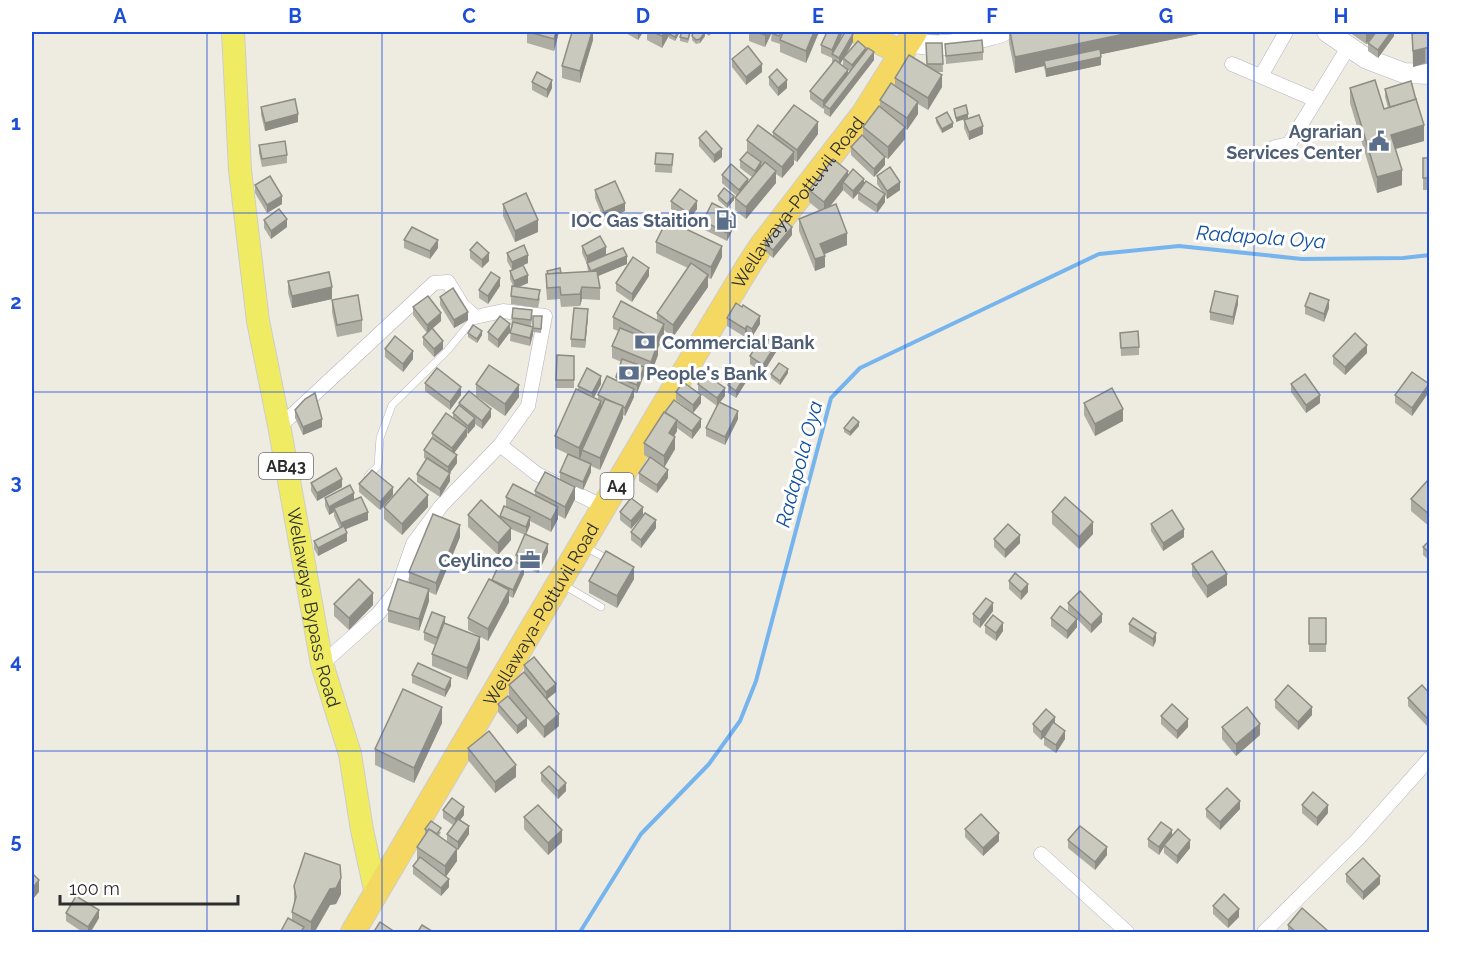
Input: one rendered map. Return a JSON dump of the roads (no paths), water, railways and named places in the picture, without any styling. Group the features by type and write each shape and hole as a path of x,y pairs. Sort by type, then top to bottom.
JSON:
{"highway":[{"path":"859,32 909,42"},
{"name":"Wellawaya-Pottuvil Road","path":"352,933 750,263 864,112 909,42"}],"main road":[{"name":"Wellawaya Bypass Road","path":"232,32 241,182 258,321 322,664 350,754 362,830 376,894"},
{"path":"909,42 946,46 1002,32"},
{"path":"1326,32 1367,59 1404,73 1430,74"}],"street":[{"path":"1260,76 1286,32"},
{"path":"1275,147 1289,144 1348,46"},
{"path":"1232,63 1316,100"},
{"path":"279,424 290,417 434,284 448,282 462,305 475,317 503,311 545,316 528,406 500,445 441,506 413,544 397,590 378,614 322,664"},
{"path":"500,445 537,474 604,507"},
{"path":"1264,933 1358,839 1430,758"},
{"path":"1041,854 1127,933"}],"lane":[{"path":"366,477 378,466 380,438 392,405 447,351 475,317"},
{"path":"582,545 613,563"},
{"path":"560,582 601,607"}],"waterway":[{"name":"Radapola Oya","path":"580,932 641,834 709,764 740,721 756,681 831,398 860,368 1099,254 1179,246 1302,259 1403,258 1430,255"}],"place":[{"name":"Agrarian Services Center","path":"1379,141"},
{"name":"IOC Gas Staition","path":"726,220"},
{"name":"Commercial Bank","path":"645,342"},
{"name":"People's Bank","path":"629,373"},
{"name":"Ceylinco","path":"530,560"}]}
